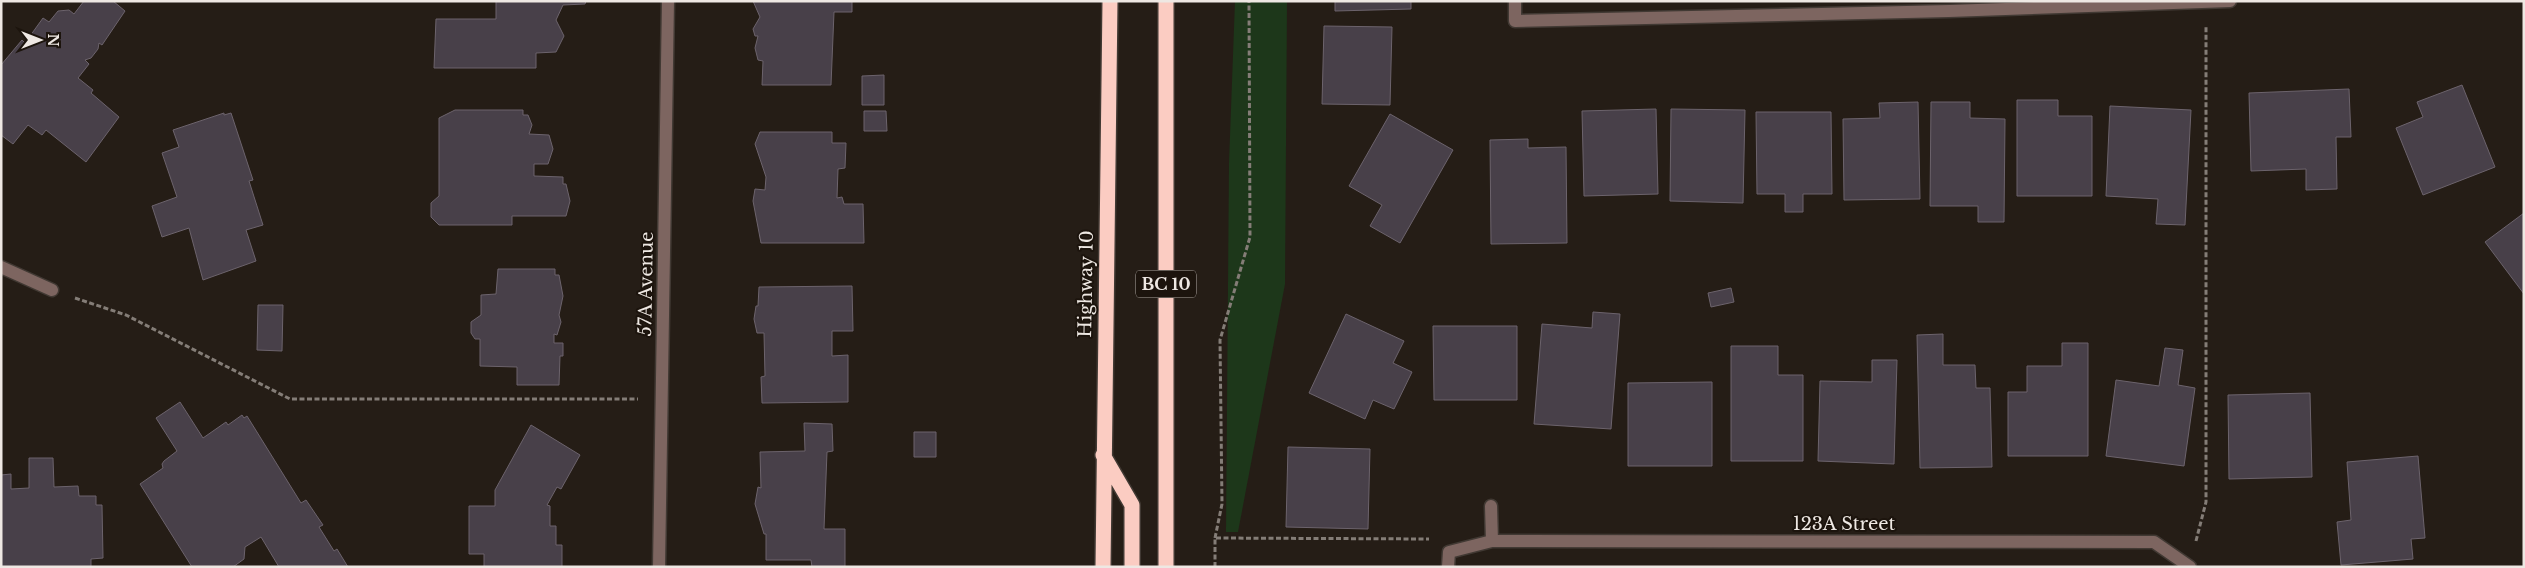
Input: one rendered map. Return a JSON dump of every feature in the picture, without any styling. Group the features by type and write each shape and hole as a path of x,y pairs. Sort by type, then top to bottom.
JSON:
{"highway":[{"name":"Highway 10","path":"1103,567 1110,1"},
{"name":"BC 10","path":"1166,1 1166,567"},
{"path":"1103,454 1132,504 1132,567"}],"street":[{"name":"57A Avenue","path":"659,567 668,1"},
{"path":"1515,1 1515,21 1980,6 2230,1"},
{"path":"1,267 52,290"},
{"path":"1492,506 1492,541"},
{"name":"123A Street","path":"1449,552 1492,541 2154,542 2189,567"},
{"path":"1448,567 1449,552"}],"path":[{"path":"1215,567 1215,538 1222,504 1220,340 1250,237 1249,1"},
{"path":"2189,567 2206,502 2206,29 2203,3"},
{"path":"52,290 126,315 290,399 662,399"},
{"path":"1215,538 1429,538 1449,552"}],"green space":[{"path":"1235,1 1287,1 1285,284 1238,532 1226,532 1229,163"}],"building":[{"path":"84,1 113,1 125,11 102,45 99,43 98,49 91,58 85,60 89,64 78,78 93,90 91,93 119,117 86,162 46,130 42,135 28,125 13,144 1,135 1,65 22,40 25,43 43,18 49,22 58,11 69,10 74,14"},
{"path":"496,1 586,1 585,4 563,5 556,20 564,36 556,52 536,53 536,68 434,68 436,19 496,19"},
{"path":"753,1 852,1 852,12 834,12 831,85 762,85 763,61 758,60 755,48 758,36 755,36 753,29 760,17"},
{"path":"1335,1 1411,1 1411,9 1335,11"},
{"path":"1324,26 1392,27 1390,105 1322,104"},
{"path":"884,75 884,105 862,105 862,76"},
{"path":"2462,85 2495,167 2423,195 2396,128 2423,117 2417,102"},
{"path":"2349,89 2351,137 2336,137 2337,189 2306,190 2306,169 2251,171 2249,93"},
{"path":"2017,100 2058,100 2058,116 2092,116 2092,196 2017,196"},
{"path":"1918,102 1920,199 1844,200 1843,119 1880,118 1879,103"},
{"path":"1931,102 1970,102 1970,118 2005,119 2004,222 1978,222 1978,206 1930,206"},
{"path":"2110,106 2191,110 2185,225 2156,224 2158,199 2106,196"},
{"path":"1656,109 1658,194 1584,196 1582,111"},
{"path":"1671,109 1745,110 1743,203 1670,201"},
{"path":"455,110 523,110 523,115 528,115 532,125 529,134 549,135 553,149 548,164 534,164 534,176 563,177 563,184 566,184 570,201 566,216 512,216 512,225 439,225 431,217 431,203 439,196 439,118"},
{"path":"864,111 886,111 887,131 864,131"},
{"path":"1756,112 1831,112 1832,194 1803,194 1803,212 1785,212 1785,194 1757,194"},
{"path":"224,113 224,115 231,113 253,180 249,181 263,225 246,230 256,261 203,280 189,228 162,237 152,206 177,197 162,153 179,147 173,130"},
{"path":"1390,114 1453,150 1400,243 1370,226 1382,205 1349,186"},
{"path":"760,132 832,132 832,143 846,143 845,168 838,169 837,198 842,197 844,204 863,204 864,243 761,243 753,201 755,189 765,190 766,177 755,144"},
{"path":"1528,139 1528,148 1566,147 1567,243 1491,244 1490,140"},
{"path":"2524,213 2524,294 2485,242"},
{"path":"498,269 555,269 555,275 559,275 563,296 559,315 561,322 557,335 554,334 554,343 563,343 563,356 560,356 559,385 517,385 517,367 480,366 480,339 475,339 471,333 471,322 481,315 481,295 496,294"},
{"path":"852,286 853,331 832,331 832,356 848,355 848,402 762,403 761,377 765,376 764,333 757,333 754,319 756,306 758,306 759,287"},
{"path":"1731,288 1734,302 1711,307 1708,293"},
{"path":"258,305 283,305 282,351 257,350"},
{"path":"1593,312 1620,314 1611,429 1534,424 1542,324 1592,328"},
{"path":"1346,314 1404,341 1393,363 1412,372 1394,409 1373,400 1365,419 1309,393"},
{"path":"1433,326 1517,326 1517,400 1434,400"},
{"path":"1943,334 1943,365 1975,365 1976,388 1990,388 1992,467 1920,468 1917,335"},
{"path":"2062,343 2088,343 2088,456 2008,456 2008,392 2027,392 2027,366 2062,366"},
{"path":"1731,346 1778,346 1778,375 1803,375 1803,461 1731,461"},
{"path":"2165,348 2183,350 2178,385 2195,388 2184,466 2106,456 2116,380 2159,386"},
{"path":"1872,360 1897,360 1894,464 1818,461 1820,381 1872,382"},
{"path":"1712,382 1712,466 1628,466 1628,383"},
{"path":"2310,393 2312,477 2229,479 2228,395"},
{"path":"180,402 203,438 226,422 228,425 242,415 244,418 247,416 301,503 306,500 323,525 319,527 334,551 337,549 348,567 279,567 261,537 245,547 244,559 233,567 192,567 140,484 163,468 162,464 164,461 177,451 156,418"},
{"path":"804,423 832,424 833,451 827,452 824,529 845,529 845,567 812,567 811,560 766,560 766,534 764,534 755,504 758,487 761,488 760,452 805,451"},
{"path":"531,425 580,455 561,489 557,487 547,505 550,506 550,526 556,526 556,545 562,545 562,567 484,567 484,554 469,554 469,506 495,506 495,490"},
{"path":"914,432 936,432 936,457 914,457"},
{"path":"1288,447 1370,449 1368,529 1286,527"},
{"path":"2418,456 2425,538 2411,539 2413,559 2341,565 2337,522 2351,520 2347,462"},
{"path":"29,458 53,458 54,487 78,486 79,496 96,496 96,505 102,505 103,558 91,559 91,567 1,567 1,475 11,474 11,489 29,488"}]}
